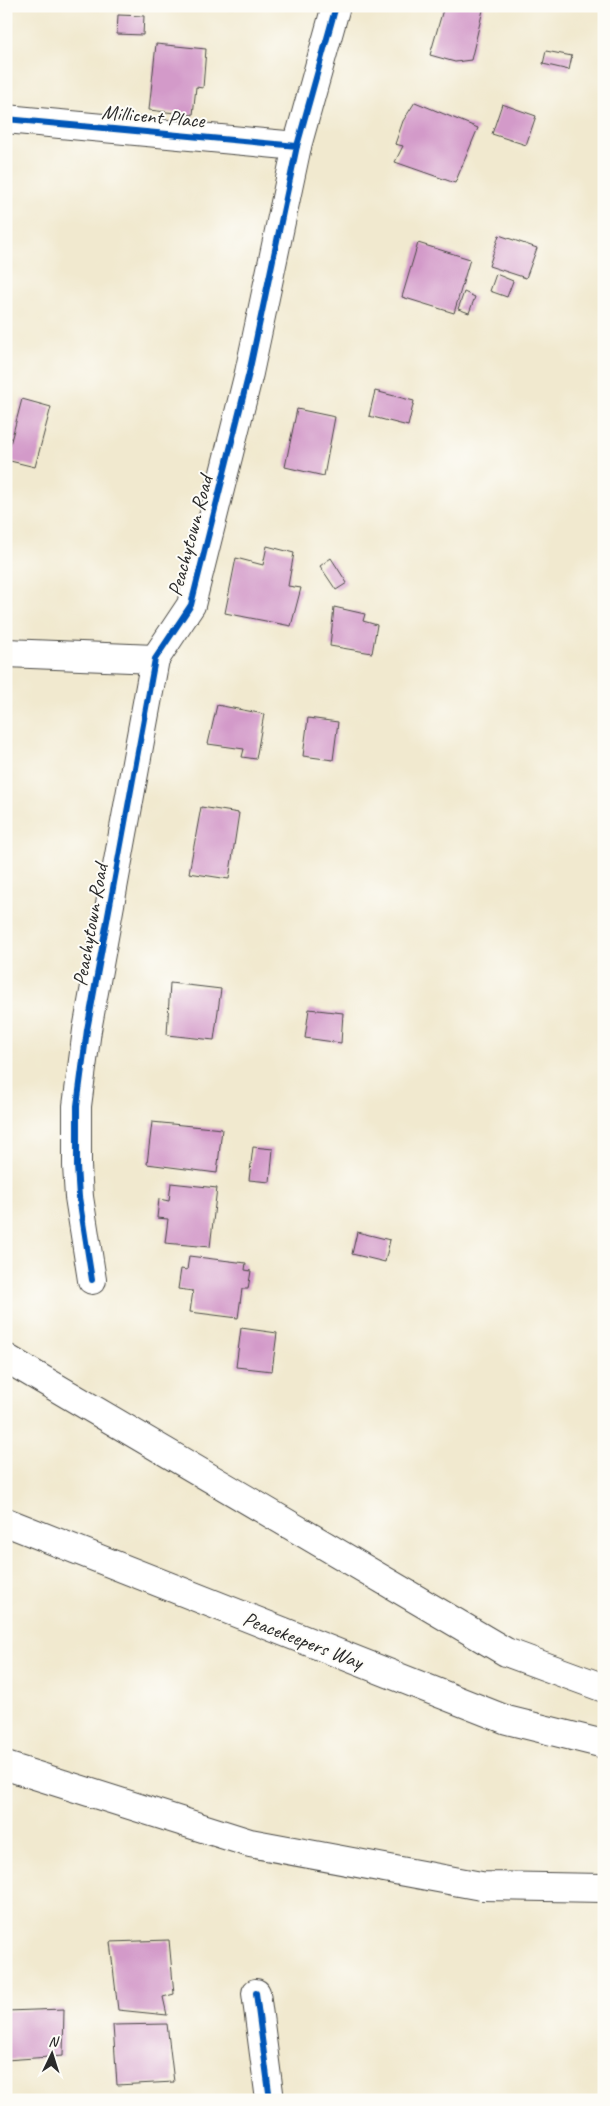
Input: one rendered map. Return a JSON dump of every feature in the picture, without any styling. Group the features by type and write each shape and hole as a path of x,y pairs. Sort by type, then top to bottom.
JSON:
{"main road":[{"name":"Peachytown Road","path":"92,1280 76,1166 78,1099 87,1030 155,659 191,605 249,373 297,146 336,6"},
{"name":"Millicent Place","path":"6,119 297,146"},
{"path":"6,653 155,659"},
{"path":"6,1358 506,1652 604,1688"},
{"name":"Peacekeepers Way","path":"6,1522 507,1720 604,1744"},
{"path":"6,1766 250,1843 482,1886 604,1888"},
{"path":"256,1993 270,2100"}],"building":[{"path":"444,6 484,6 471,60 455,62 430,55"},
{"path":"118,15 144,16 143,35 117,34"},
{"path":"156,44 206,49 203,88 196,87 193,115 149,110"},
{"path":"546,51 572,56 569,70 543,64"},
{"path":"415,102 478,128 455,183 395,162 403,146 395,144 403,121"},
{"path":"502,104 536,116 526,145 492,134"},
{"path":"499,235 537,248 526,278 489,266"},
{"path":"418,243 470,259 454,313 402,297"},
{"path":"496,274 513,281 507,297 490,291"},
{"path":"464,292 475,297 469,313 458,309"},
{"path":"375,391 414,401 408,426 369,416"},
{"path":"22,399 51,407 35,467 6,460"},
{"path":"297,409 335,417 324,476 285,467"},
{"path":"267,546 294,553 288,586 301,588 291,626 225,613 236,558 263,565"},
{"path":"331,558 347,583 336,590 320,566"},
{"path":"334,607 365,614 363,621 377,625 372,653 330,646"},
{"path":"217,705 264,714 256,759 242,757 244,749 208,744"},
{"path":"308,718 338,722 333,760 303,756"},
{"path":"201,807 239,813 229,879 189,873"},
{"path":"170,983 221,989 214,1040 167,1035"},
{"path":"309,1009 343,1013 341,1043 305,1038"},
{"path":"152,1122 222,1129 217,1173 147,1164"},
{"path":"253,1147 273,1149 270,1182 249,1180"},
{"path":"171,1183 217,1188 210,1247 165,1243 168,1219 157,1218 159,1199 169,1201"},
{"path":"357,1232 390,1240 385,1262 352,1254"},
{"path":"189,1256 246,1263 245,1270 251,1271 248,1289 242,1289 238,1318 190,1312 193,1291 178,1289 181,1269 187,1270"},
{"path":"241,1328 277,1333 272,1371 236,1367"},
{"path":"169,1940 174,1994 163,1997 167,2015 118,2010 110,1942"},
{"path":"64,2009 63,2056 6,2060 6,2011"},
{"path":"167,2024 174,2082 117,2085 113,2025"}],"cycle path":[{"path":"92,1280 79,1197 77,1106 87,1030 155,659 191,605 249,373 297,146 336,6"},
{"path":"6,119 297,146"},
{"path":"256,1993 270,2100"}]}
